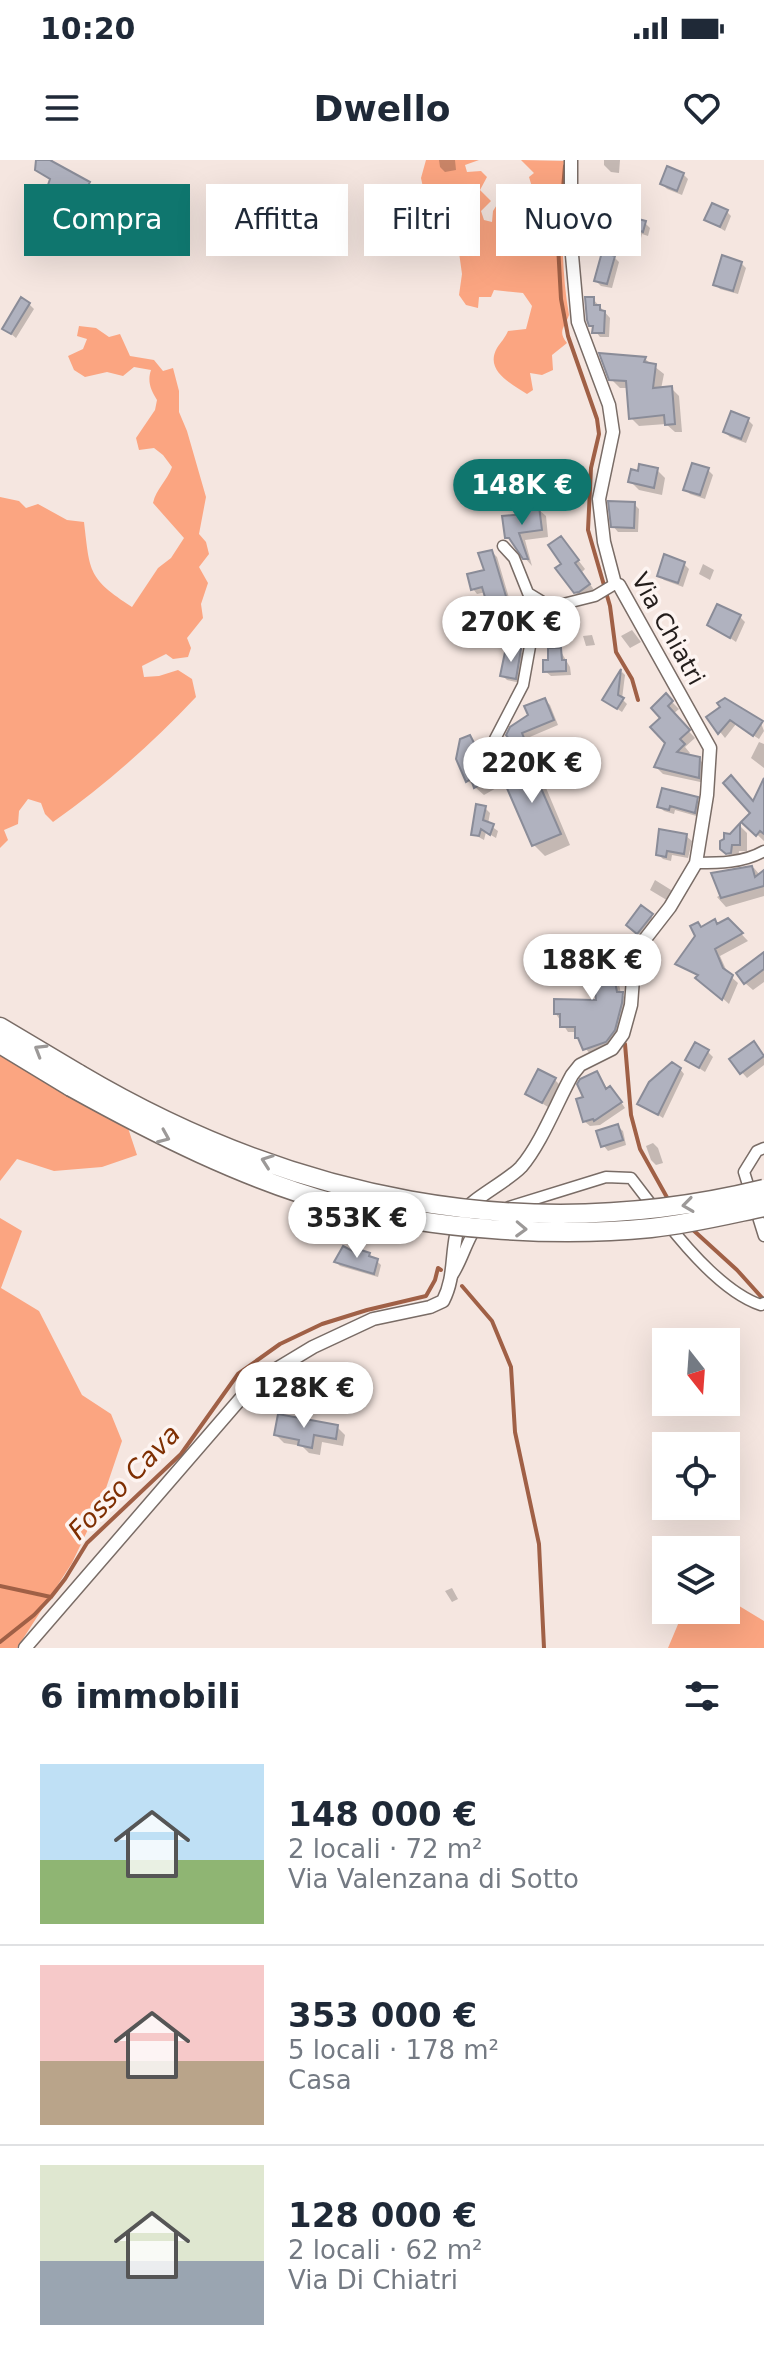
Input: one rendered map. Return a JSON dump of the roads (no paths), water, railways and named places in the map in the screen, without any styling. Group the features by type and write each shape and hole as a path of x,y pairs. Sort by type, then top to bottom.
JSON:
{"highway":[{"path":"0,1027 154,1133 286,1187 378,1215 495,1228 593,1231 650,1228 764,1207"},
{"path":"0,1044 256,1158 350,1190 392,1198 477,1211 580,1215 685,1206 764,1189"}],"street":[{"name":"Via Chiatri","path":"452,1276 453,1239 465,1209 504,1183 523,1165 572,1075 580,1065 612,1049 623,1034 628,1019 635,952 670,907 696,863 707,795 710,748 619,585 613,585 599,499 613,432 609,405 578,322 571,244 571,160"},
{"path":"503,546 514,558 528,593 551,607"},
{"path":"500,781 495,739 523,685 532,635 538,620 551,607 595,596 613,585"},
{"path":"696,863 725,863 753,857 764,851"},
{"path":"764,1148 757,1151 744,1172 764,1236"},
{"path":"25,1648 255,1382 313,1347 373,1319 430,1307 443,1301 469,1239 481,1219 504,1208 606,1177 631,1178 685,1246 745,1300 761,1305 764,1303"}],"waterway":[{"name":"Fosso Cava","path":"565,166 558,245 561,299 568,336 597,419 599,434 591,468 588,530 610,606 616,652 632,679 638,700"},
{"path":"625,1044 631,1115 640,1149 669,1201"},
{"path":"692,1229 737,1270 764,1300"},
{"name":"Fosso Cava","path":"0,1642 51,1597 87,1543 181,1454 238,1374 280,1344 322,1324 426,1296 438,1268 441,1270"},
{"path":"462,1286 492,1321 511,1367 515,1432 539,1544 544,1648"},
{"path":"0,1586 51,1597"}]}
